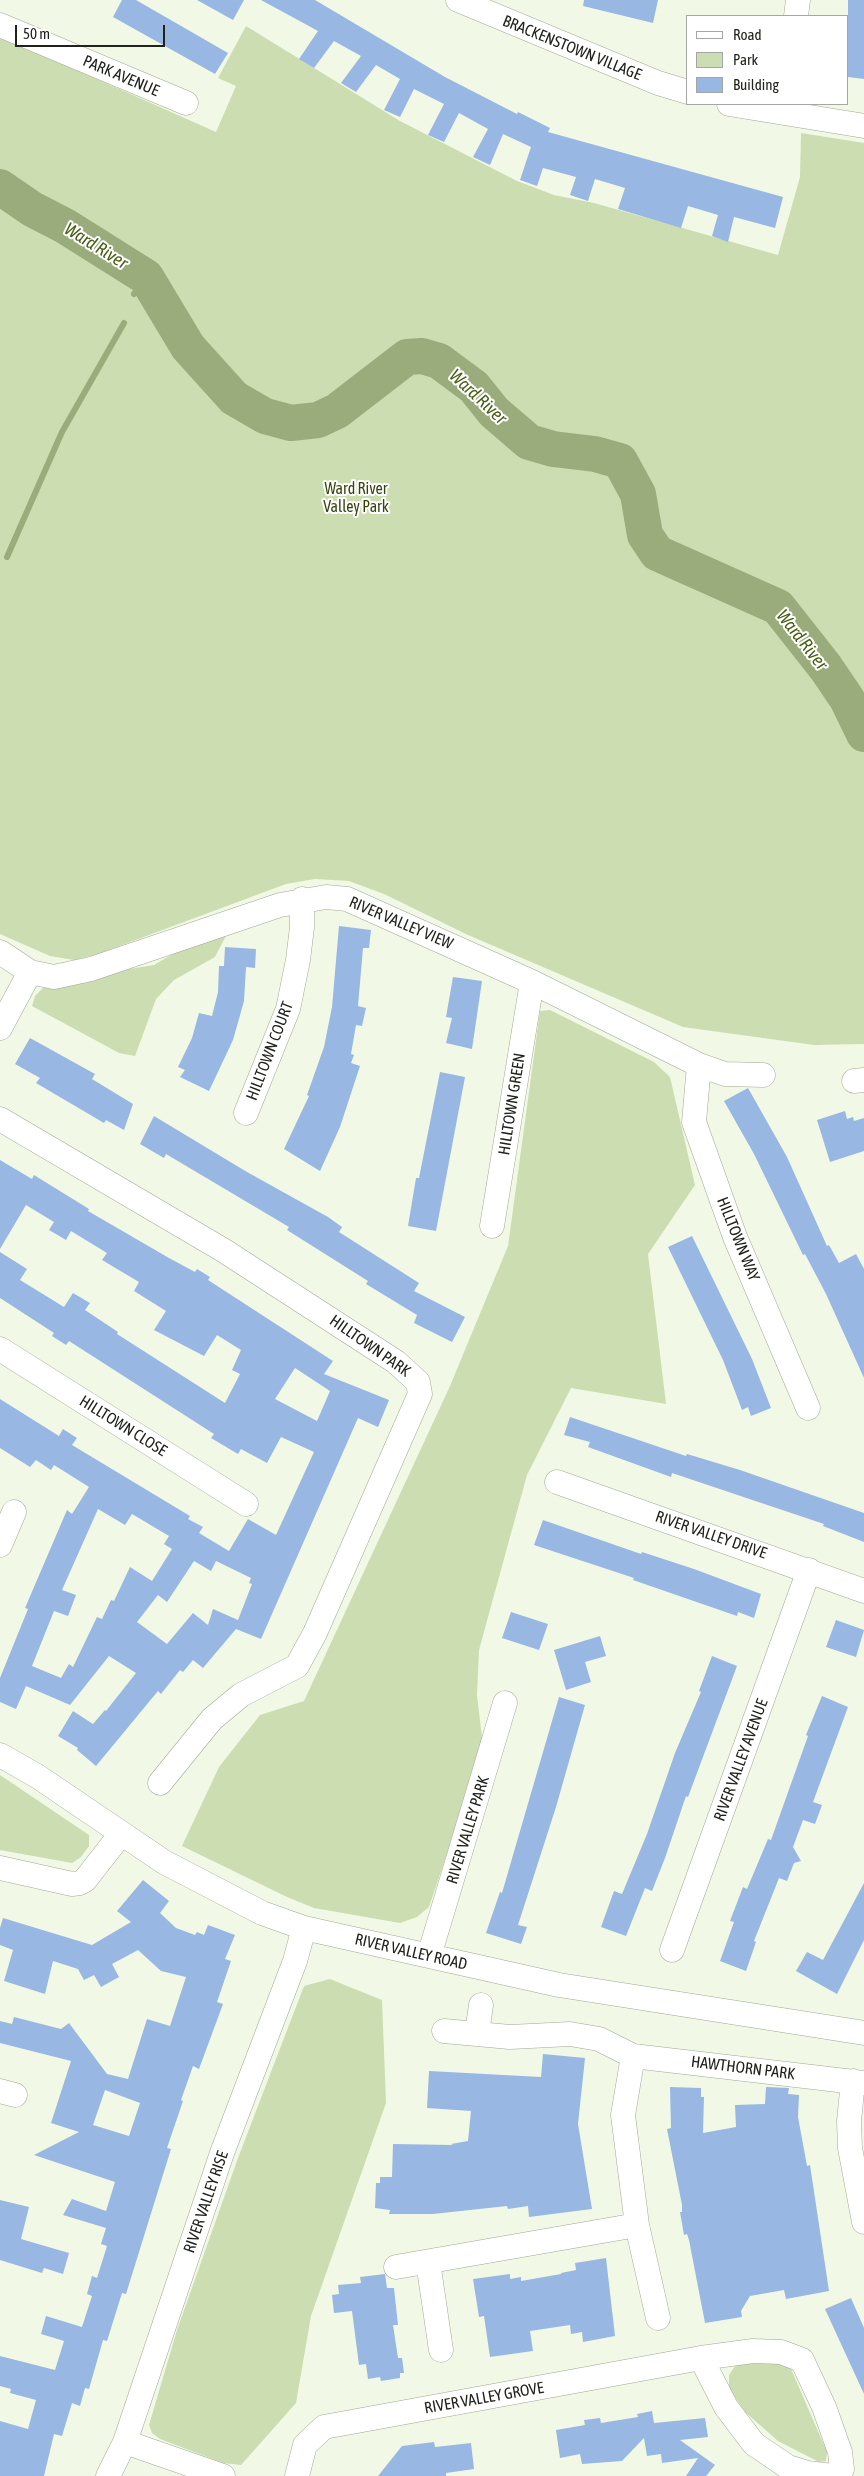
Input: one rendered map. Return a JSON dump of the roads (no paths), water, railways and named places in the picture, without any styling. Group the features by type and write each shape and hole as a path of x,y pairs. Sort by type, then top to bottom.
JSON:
{"street":[{"name":"BRACKENSTOWN VILLAGE","path":"458,0 658,83 686,91"},
{"path":"796,15 798,0"},
{"name":"PARK AVENUE","path":"0,25 186,103"},
{"path":"743,105 784,108 864,126"},
{"name":"RIVER VALLEY VIEW","path":"0,952 30,972 54,977 90,969 302,899 326,896 347,899 532,982 699,1065 725,1074 763,1075"},
{"name":"HILLTOWN COURT","path":"246,1113 288,1009 298,960 302,899"},
{"path":"0,1028 30,972"},
{"name":"HILLTOWN GREEN","path":"492,1226 532,982"},
{"name":"HILLTOWN WAY","path":"699,1065 694,1122 735,1237 808,1408"},
{"name":"HILLTOWN PARK","path":"0,1119 223,1250 396,1362 418,1382 420,1394 315,1633 297,1666 241,1695 212,1719 160,1783"},
{"name":"HILLTOWN CLOSE","path":"0,1349 246,1504"},
{"name":"RIVER VALLEY DRIVE","path":"557,1482 864,1591"},
{"path":"0,1545 14,1512"},
{"name":"RIVER VALLEY AVENUE","path":"672,1950 809,1570"},
{"name":"RIVER VALLEY PARK","path":"430,1956 505,1703"},
{"name":"RIVER VALLEY ROAD","path":"0,1755 37,1776 164,1862 203,1884 262,1913 304,1928 559,1985 864,2032"},
{"path":"0,1868 72,1884 80,1883 85,1880 121,1834"},
{"name":"RIVER VALLEY RISE","path":"108,2476 125,2442 222,2153 295,1961 304,1928"},
{"path":"478,2033 481,2005"},
{"name":"HAWTHORN PARK","path":"444,2030 510,2037 570,2034 599,2040 633,2056 859,2082 849,2122 850,2148 864,2222"},
{"path":"633,2056 623,2115 637,2225 658,2318"},
{"path":"396,2267 637,2225"},
{"path":"428,2262 441,2350"},
{"name":"RIVER VALLEY GROVE","path":"297,2476 305,2445 324,2427 701,2358 753,2351 781,2352 802,2360 840,2452 842,2469 833,2476 807,2473 788,2467 754,2444 726,2407 701,2358"},
{"path":"125,2442 223,2476"}],"waterway":[{"name":"Ward River","path":"0,187 32,209 65,226 146,277 188,347 234,398 265,416 291,423 318,420 337,411 407,357 422,356 439,361 474,387 494,412 529,442 553,449 595,454 620,461 638,494 645,535 657,553 778,607 826,668 847,699 864,734"},
{"path":"134,294 146,277"},
{"path":"7,557 62,432 124,323"}],"park label":[{"name":"Ward River Valley Park","path":"356,498"}]}
